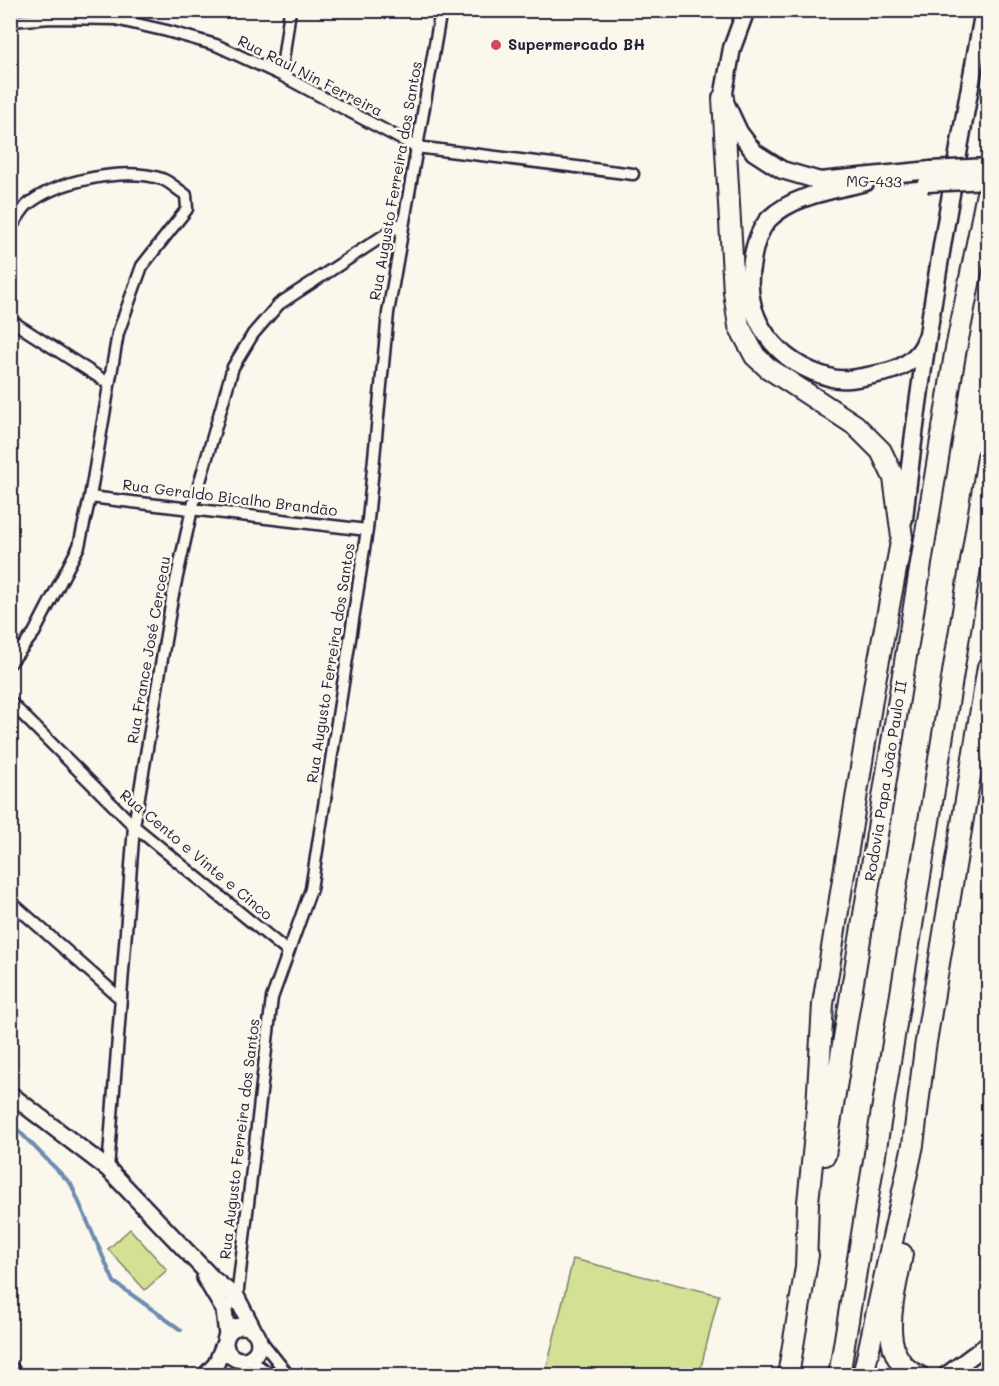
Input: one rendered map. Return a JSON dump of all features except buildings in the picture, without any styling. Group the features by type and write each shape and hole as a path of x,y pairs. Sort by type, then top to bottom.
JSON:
{"highway":[{"path":"723,98 734,292 739,326 750,349 768,368 855,425 881,451 894,478 902,537 875,681 823,1004 816,1125 808,1202 806,1268"},
{"name":"Rodovia Papa João Paulo II","path":"788,1376 954,366 988,188"},
{"path":"839,1376 988,457"},
{"path":"919,1376 907,1371 898,1360 890,1342 908,1216 913,1145 925,1048 988,667"},
{"path":"863,1376 913,1145"}],"main road":[{"path":"723,98 732,48 746,10"},
{"path":"902,537 913,432 945,218 984,10"},
{"name":"MG-433","path":"723,98 739,132 754,152 782,170 820,182 866,182 988,167"},
{"name":"MG-433","path":"820,182 929,176 988,180"},
{"path":"866,182 795,202 768,220 755,245 748,281 753,307 761,325 769,342 800,366 834,379 899,370 923,348 931,321"}],"street":[{"path":"281,75 290,10"},
{"name":"Rua Augusto Ferreira dos Santos","path":"237,1298 272,999 287,951 311,889 367,530 388,313 441,10"},
{"name":"Rua Raul Nin Ferreira","path":"10,21 52,18 115,20 216,45 281,75 416,147"},
{"path":"416,147 633,174"},
{"path":"10,228 27,206 54,190 96,177 135,176 163,179 186,195 187,209 142,266 118,333 90,497 79,546 34,633 10,663"},
{"name":"Rua France José Cerceau","path":"108,1169 134,826 172,599 192,509 233,367 253,334 279,304 403,223"},
{"path":"10,320 108,383"},
{"name":"Rua Geraldo Bicalho Brandão","path":"90,497 367,530"},
{"name":"Rua Cento e Vinte e Cinco","path":"10,702 134,826 287,951"},
{"path":"10,901 121,999"},
{"path":"10,1094 108,1169 194,1260 237,1298 256,1333 289,1376"},
{"path":"194,1260 224,1310 226,1338 233,1357 246,1359 273,1376"},
{"path":"224,1310 237,1298"},
{"path":"205,1376 216,1364 226,1338 239,1326 256,1333"},
{"path":"212,1376 257,1351 256,1333"},
{"path":"945,1376 988,1344"},
{"path":"10,1366 19,1376"}],"green space":[{"path":"130,1229 167,1270 145,1290 108,1249"},
{"path":"573,1259 719,1295 699,1375 545,1375"}],"waterway":[{"path":"10,1122 71,1184 114,1282 181,1330"}],"place":[{"name":"Supermercado BH","path":"496,45"}]}
